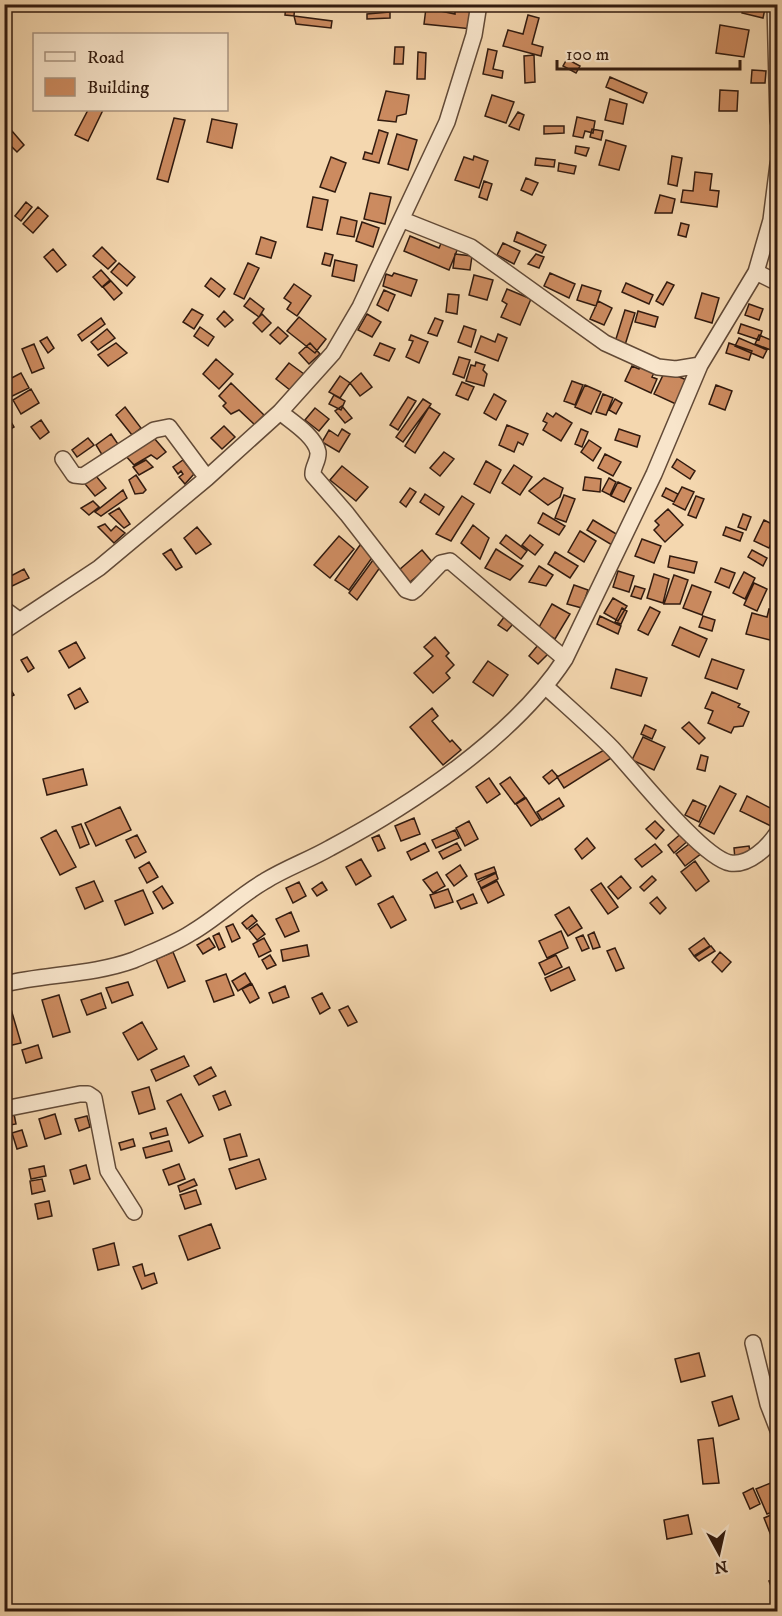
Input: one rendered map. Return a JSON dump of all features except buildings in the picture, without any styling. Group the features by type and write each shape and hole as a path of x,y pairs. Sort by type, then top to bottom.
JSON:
{"street":[{"path":"4,632 99,568 207,478 280,412 310,381 347,333 403,220 456,98 474,34 479,4"},
{"path":"775,4 777,120"},
{"path":"4,984 132,960 192,933 231,902 267,880 329,849 391,813 496,735 545,686 564,659 654,474 700,365 756,272 771,220 777,164"},
{"path":"403,220 471,247 604,344 658,368 676,369 700,365"},
{"path":"756,272 777,283"},
{"path":"280,412 315,445 317,460 312,469 313,476 347,514 406,590 411,592 416,589 441,563 450,561 564,659"},
{"path":"63,459 74,475 82,476 154,430 169,427 207,478"},
{"path":"4,609 19,620"},
{"path":"545,686 612,747 692,835 718,857 730,863 742,862 755,856 777,832"},
{"path":"4,1109 80,1094 88,1094 94,1098 108,1171 134,1212"},
{"path":"753,1343 777,1430"}]}
